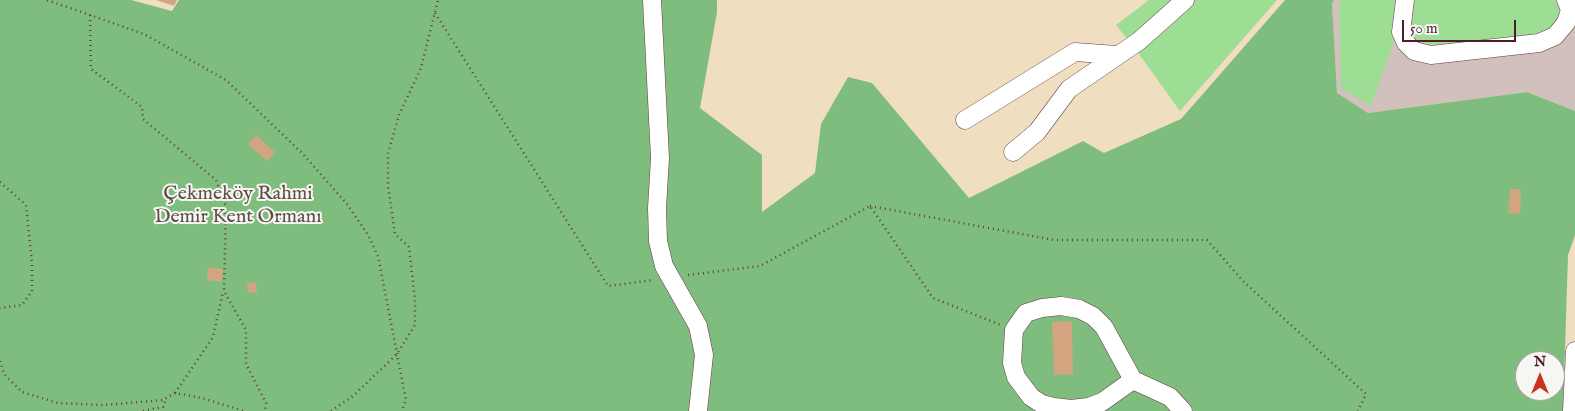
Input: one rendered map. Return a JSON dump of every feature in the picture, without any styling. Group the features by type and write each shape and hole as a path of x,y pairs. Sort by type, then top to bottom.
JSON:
{"street":[{"path":"652,0 660,158 657,208 658,241 664,266 698,326 704,354 698,411"},
{"path":"1013,152 1037,132 1069,89 1139,41 1185,0"},
{"path":"1405,0 1401,32 1406,43 1414,51 1431,55 1539,43 1555,36 1566,23 1570,10 1566,0"},
{"path":"965,120 1075,52 1117,55"},
{"path":"1133,380 1102,402 1089,407 1071,409 1042,404 1031,397 1016,377 1012,363 1014,330 1026,313 1042,308 1061,306 1079,309 1093,316 1104,327 1133,380 1170,397 1183,411"},
{"path":"1572,411 1575,351"}],"path":[{"path":"47,0 144,34 226,80 303,154 347,204 368,234 378,256 406,400 402,411"},
{"path":"331,411 353,396 397,354 415,325 415,300 409,247 395,234 388,186 388,153 399,114 421,68 438,0"},
{"path":"435,13 608,286 760,266 870,206 1054,240 1207,240 1243,281 1366,394 1358,411"},
{"path":"0,361 4,374 22,392 58,403 103,405 163,400 175,393 212,337 224,291 226,206 216,180 143,119 142,107 91,69 90,15"},
{"path":"0,182 26,205 32,263 32,291 22,305 0,308"},
{"path":"870,206 933,298 1014,330"},
{"path":"224,291 246,330 246,364 266,404 265,411"},
{"path":"175,393 202,398 244,411"},
{"path":"143,411 163,407 166,398"}],"shaded area":[{"path":"1334,0 1575,0 1575,111 1527,92 1368,113 1337,94 1332,4"}],"green space":[{"name":"Çekmeköy Rahmi Demir Kent Ormanı","path":"0,0 131,0 172,11 179,0 717,0 717,12 700,108 762,155 762,212 815,173 821,124 848,77 872,83 969,198 1083,141 1104,153 1181,119 1285,0 1334,0 1332,4 1337,93 1368,113 1527,92 1575,111 1575,235 1568,255 1565,351 1515,351 1515,401 1563,401 1563,411 0,411"},
{"path":"1149,0 1177,0 1128,40 1116,25"},
{"path":"1193,0 1277,0 1180,111 1136,50"},
{"path":"1342,0 1399,0 1396,36 1371,106 1341,88 1339,6"},
{"path":"1412,0 1554,0 1559,7 1558,26 1548,36 1446,46 1429,44 1416,38 1412,33 1409,21"}],"building":[{"path":"156,0 177,0 174,6"},
{"path":"256,135 275,152 267,161 248,144"},
{"path":"1510,189 1521,189 1520,214 1508,213"},
{"path":"208,267 223,269 222,282 207,280"},
{"path":"256,282 257,292 248,293 247,283"},
{"path":"1072,321 1073,374 1054,375 1052,322"}]}
